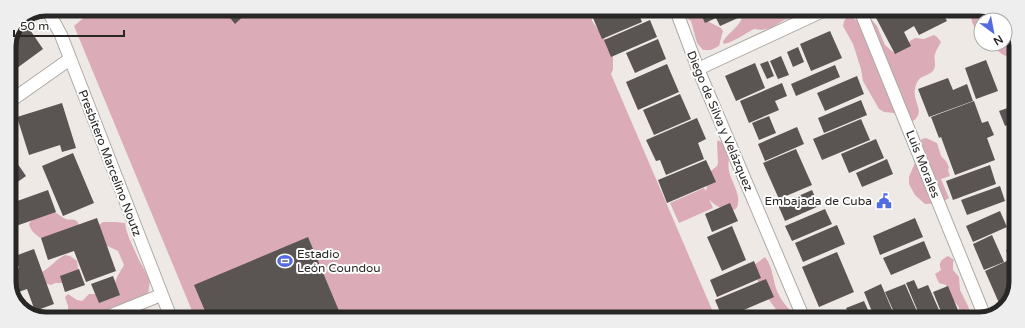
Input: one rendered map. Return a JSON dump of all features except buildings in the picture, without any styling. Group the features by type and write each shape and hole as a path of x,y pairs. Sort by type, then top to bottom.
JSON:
{"street":[{"name":"Presbítero Marcelino Noutz","path":"51,16 61,35 168,312"},
{"name":"Diego de Silva y Velázquez","path":"678,16 698,69 801,312"},
{"path":"698,69 813,16"},
{"name":"Luis Morales","path":"862,16 983,311"},
{"path":"16,97 70,59"},
{"path":"118,312 161,294"}],"shaded area":[{"path":"86,16 592,16 592,21 604,38 609,41 613,54 613,69 611,74 713,312 193,312 74,26"},
{"path":"684,16 702,16 709,22 721,28 723,31 719,46 711,50 703,50 697,43 691,21"},
{"path":"742,16 798,16 784,20 771,28 762,30 754,29 724,44 723,42 725,38 736,27"},
{"path":"847,17 851,17 856,20 870,18 877,26 885,45 893,52 908,45 910,41 915,38 924,39 934,35 941,42 935,54 934,70 930,74 919,79 917,82 915,97 919,112 914,121 906,125 894,113 884,112 879,109 863,81 861,69 853,44 843,26"},
{"path":"1000,52 1009,52 1009,56 1005,56"},
{"path":"926,138 937,143 941,156 949,167 948,170 950,176 941,179 949,198 941,203 925,204 915,195 909,184 909,177 916,160 917,144 922,139"},
{"path":"718,140 724,145 728,152 729,171 738,198 737,207 734,210 726,212 709,199 713,208 679,223 670,203 704,188 706,191 711,171 717,166 718,163"},
{"path":"55,212 66,219 76,221 79,225 45,241 33,232 29,224 32,217"},
{"path":"103,222 125,223 129,238 150,280 147,302 124,312 69,312 65,297 68,294 77,300 82,301 89,294 99,294 114,286 124,265 118,251 101,243 99,225"},
{"path":"65,255 70,256 77,261 77,278 51,285 44,283 41,276 42,272"},
{"path":"948,256 954,260 953,270 959,277 960,290 970,312 960,312 956,303 951,298 946,285 939,283 935,274 941,270 940,265"},
{"path":"765,257 770,266 780,297 791,312 776,312 775,308 759,286 754,265"},
{"path":"142,309 151,310 153,312 137,312"}],"place":[{"name":"Embajada de Cuba","path":"884,201"},
{"name":"Estadio León Coundou","path":"285,261"}]}
